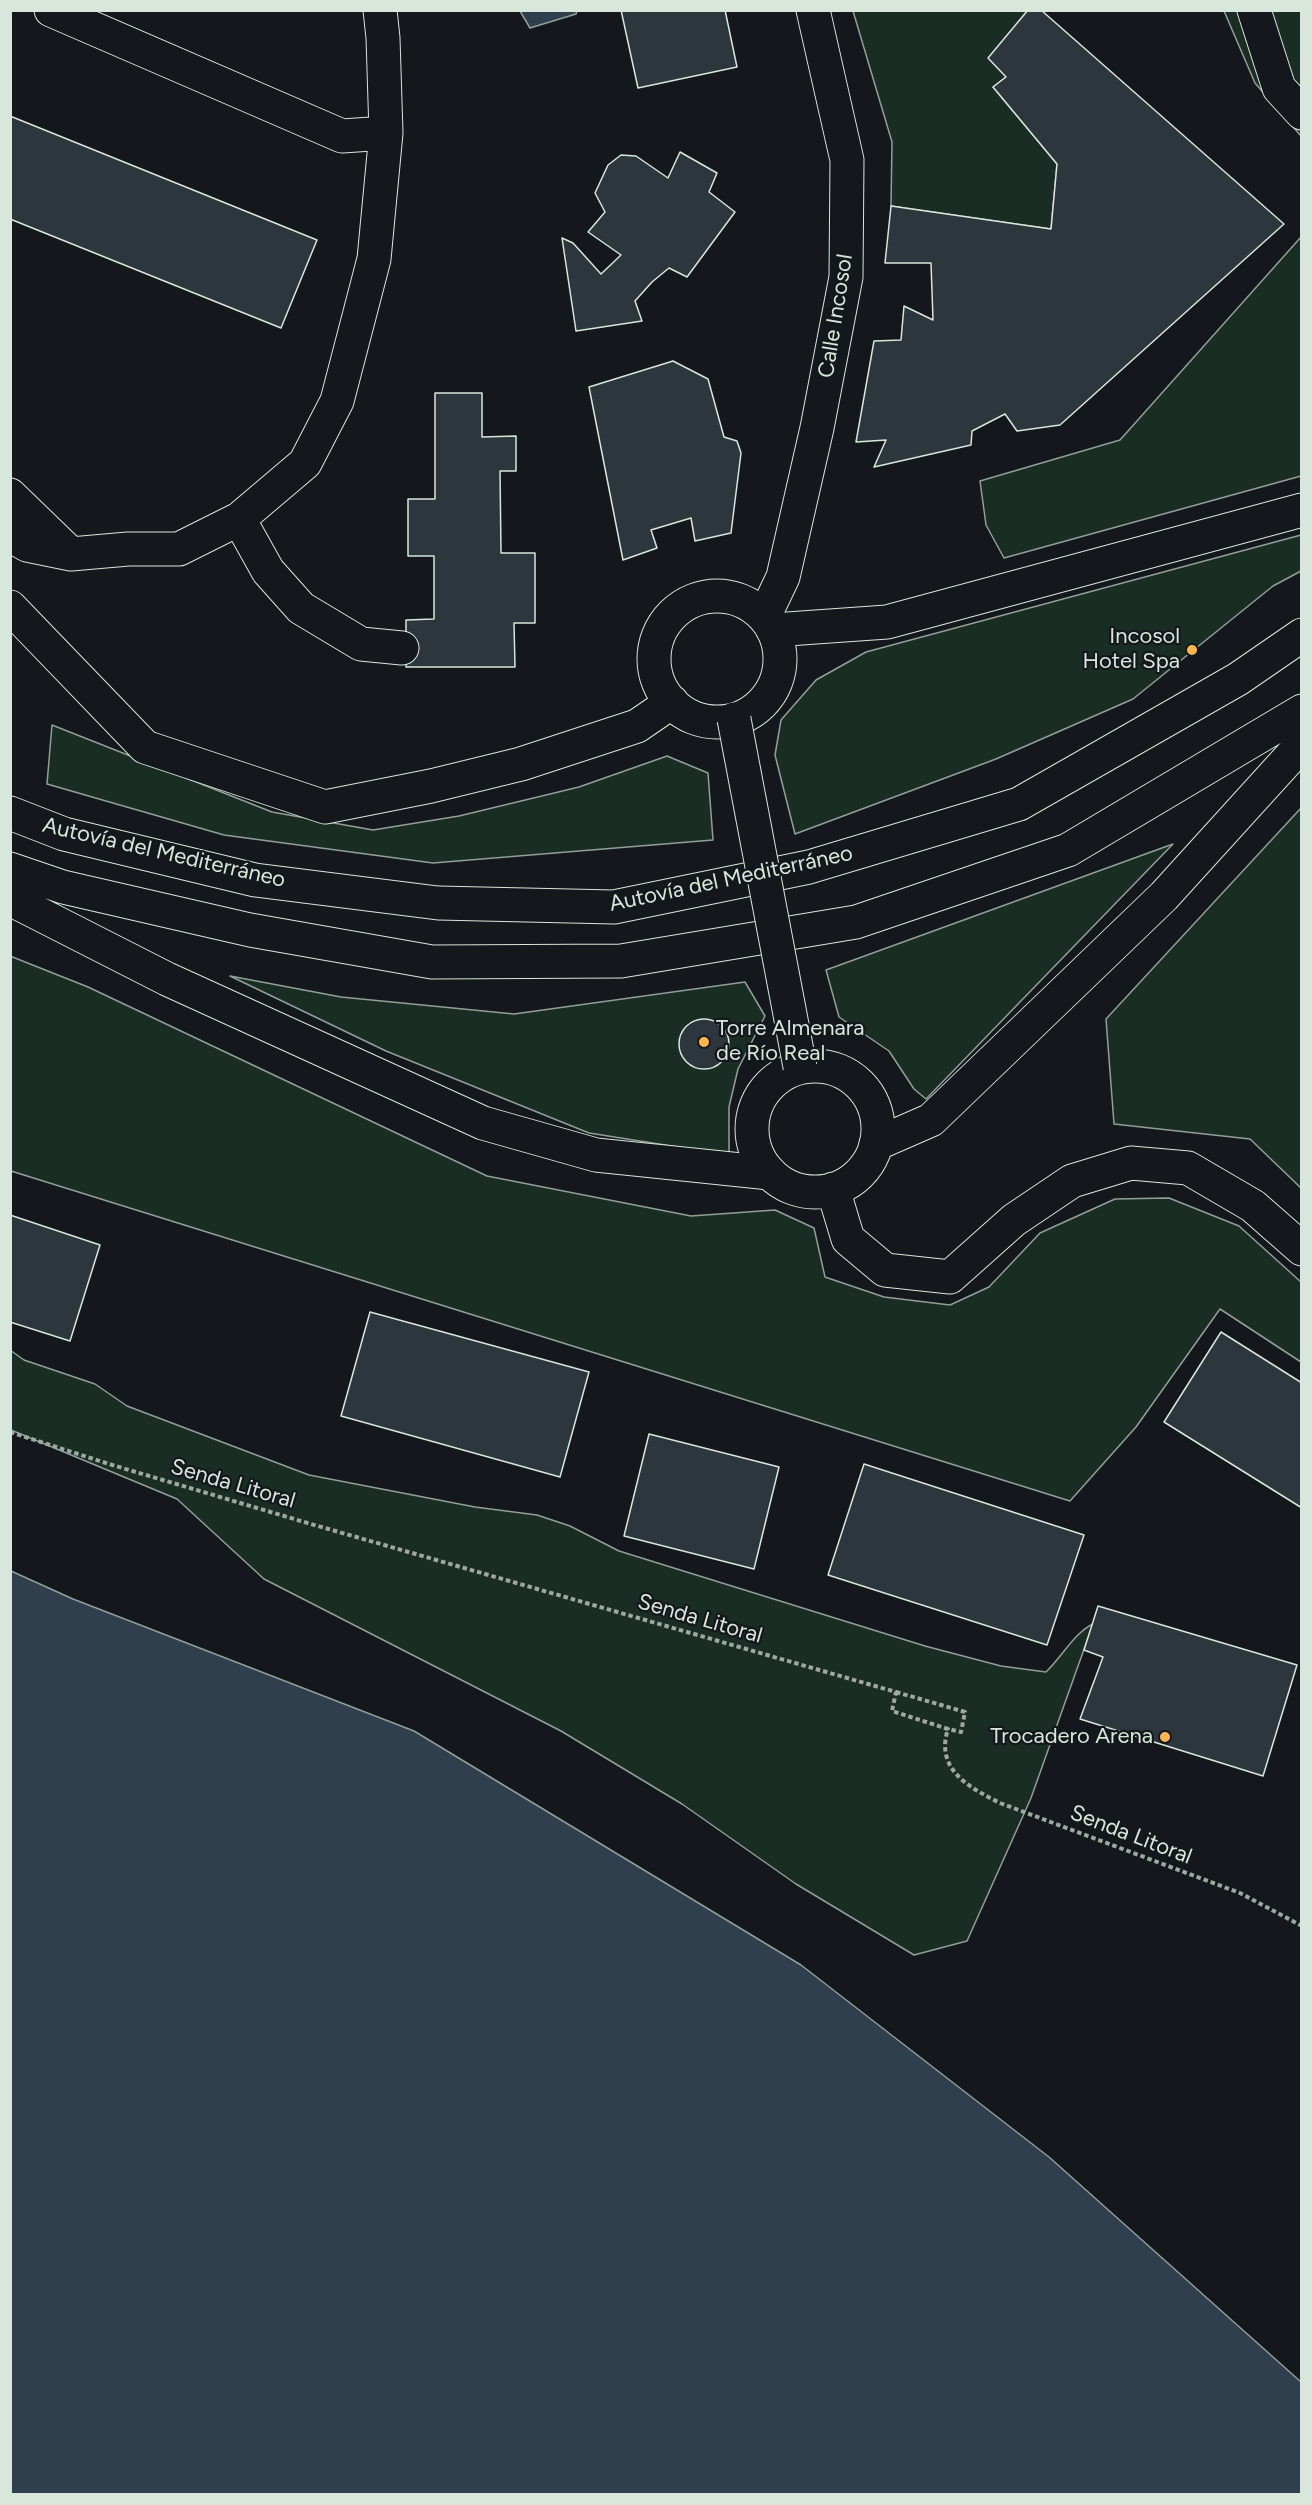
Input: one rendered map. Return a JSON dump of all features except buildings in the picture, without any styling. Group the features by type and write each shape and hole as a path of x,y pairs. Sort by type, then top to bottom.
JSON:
{"main road":[{"path":"51,10 342,136 386,133"},
{"path":"10,535 27,545 71,554 128,549 179,549 239,519 305,463 337,401 374,259 386,133 380,10"},
{"name":"Calle Incosol","path":"769,624 783,577 817,428 846,278 848,160 813,10"},
{"path":"1254,10 1279,87 1302,113"},
{"path":"10,495 71,554"},
{"path":"769,624 886,622 1302,510"},
{"path":"239,519 268,571 301,608 361,644 402,648"},
{"path":"710,596 730,597 749,604 769,624 779,648 779,666 774,684 765,699 751,711 734,719 717,721 700,719 685,713 672,702 660,686 654,667 654,647 661,628 674,613 691,601 710,596"},
{"path":"10,607 145,747 325,807 431,786 521,764 637,726 672,702"},
{"name":"Autovía del Mediterráneo","path":"10,813 64,834 255,880 438,903 614,907 809,867 1019,804 1239,679 1302,635"},
{"path":"10,868 63,887 250,930 432,962 621,961 856,922 1068,850 1302,711"},
{"path":"734,719 800,1067"},
{"path":"876,1144 931,1120 1164,896 1302,744"},
{"path":"10,899 167,979 483,1123 596,1155 770,1173"},
{"path":"822,1066 842,1072 860,1084 873,1102 878,1123 876,1144 868,1164 852,1180 833,1189 816,1191 799,1189 784,1183 770,1173 759,1157 753,1139 755,1111 768,1087 783,1075 800,1067 822,1066"},
{"path":"833,1189 848,1239 885,1270 950,1277 1014,1220 1072,1181 1131,1163 1188,1168 1253,1206 1302,1249"}],"path":[{"name":"Senda Litoral","path":"10,1432 289,1517 965,1712 961,1732 948,1729 944,1740 949,1766 970,1788 1000,1803 1240,1893 1302,1926"},
{"path":"896,1692 892,1711 948,1729"}],"green space":[{"path":"853,11 1028,11 1006,77 993,87 1057,164 1051,229 891,206 892,142"},
{"path":"1224,11 1301,11 1301,136 1255,83"},
{"path":"1301,237 1301,476 1004,558 986,525 980,481 1120,440"},
{"path":"1301,535 1301,571 1273,586 1133,699 996,759 795,834 775,755 781,720 816,680 866,652"},
{"path":"52,725 272,812 373,830 459,816 579,787 667,756 708,773 713,840 433,863 224,835 47,784"},
{"path":"1301,808 1301,1188 1250,1139 1114,1124 1106,1019"},
{"path":"1173,844 926,1099 914,1089 889,1051 839,1017 826,970"},
{"path":"10,956 88,987 487,1176 691,1216 775,1210 814,1228 825,1277 884,1297 950,1305 989,1287 1040,1233 1115,1199 1169,1198 1239,1226 1301,1282 1301,1362 1220,1309 1136,1427 1070,1501 11,1171"},
{"path":"230,976 341,997 514,1014 745,982 765,1016 738,1069 729,1107 729,1155 589,1133 386,1051"},
{"path":"10,1350 24,1360 95,1384 127,1406 309,1475 475,1507 537,1515 570,1526 619,1551 925,1646 1001,1666 1046,1672 1074,1639 1093,1624 1031,1798 967,1941 914,1955 796,1884 682,1804 561,1731 264,1579 177,1499 11,1430"}],"water":[{"path":"520,11 577,11 576,14 530,28"},
{"path":"11,1571 73,1599 414,1731 801,1965 1049,2157 1301,2382 1301,2494 11,2494"}],"place":[{"name":"Incosol Hotel Spa","path":"1192,650"},
{"name":"Torre Almenara de Río Real","path":"704,1042"},
{"name":"Trocadero Arena","path":"1165,1737"}]}
